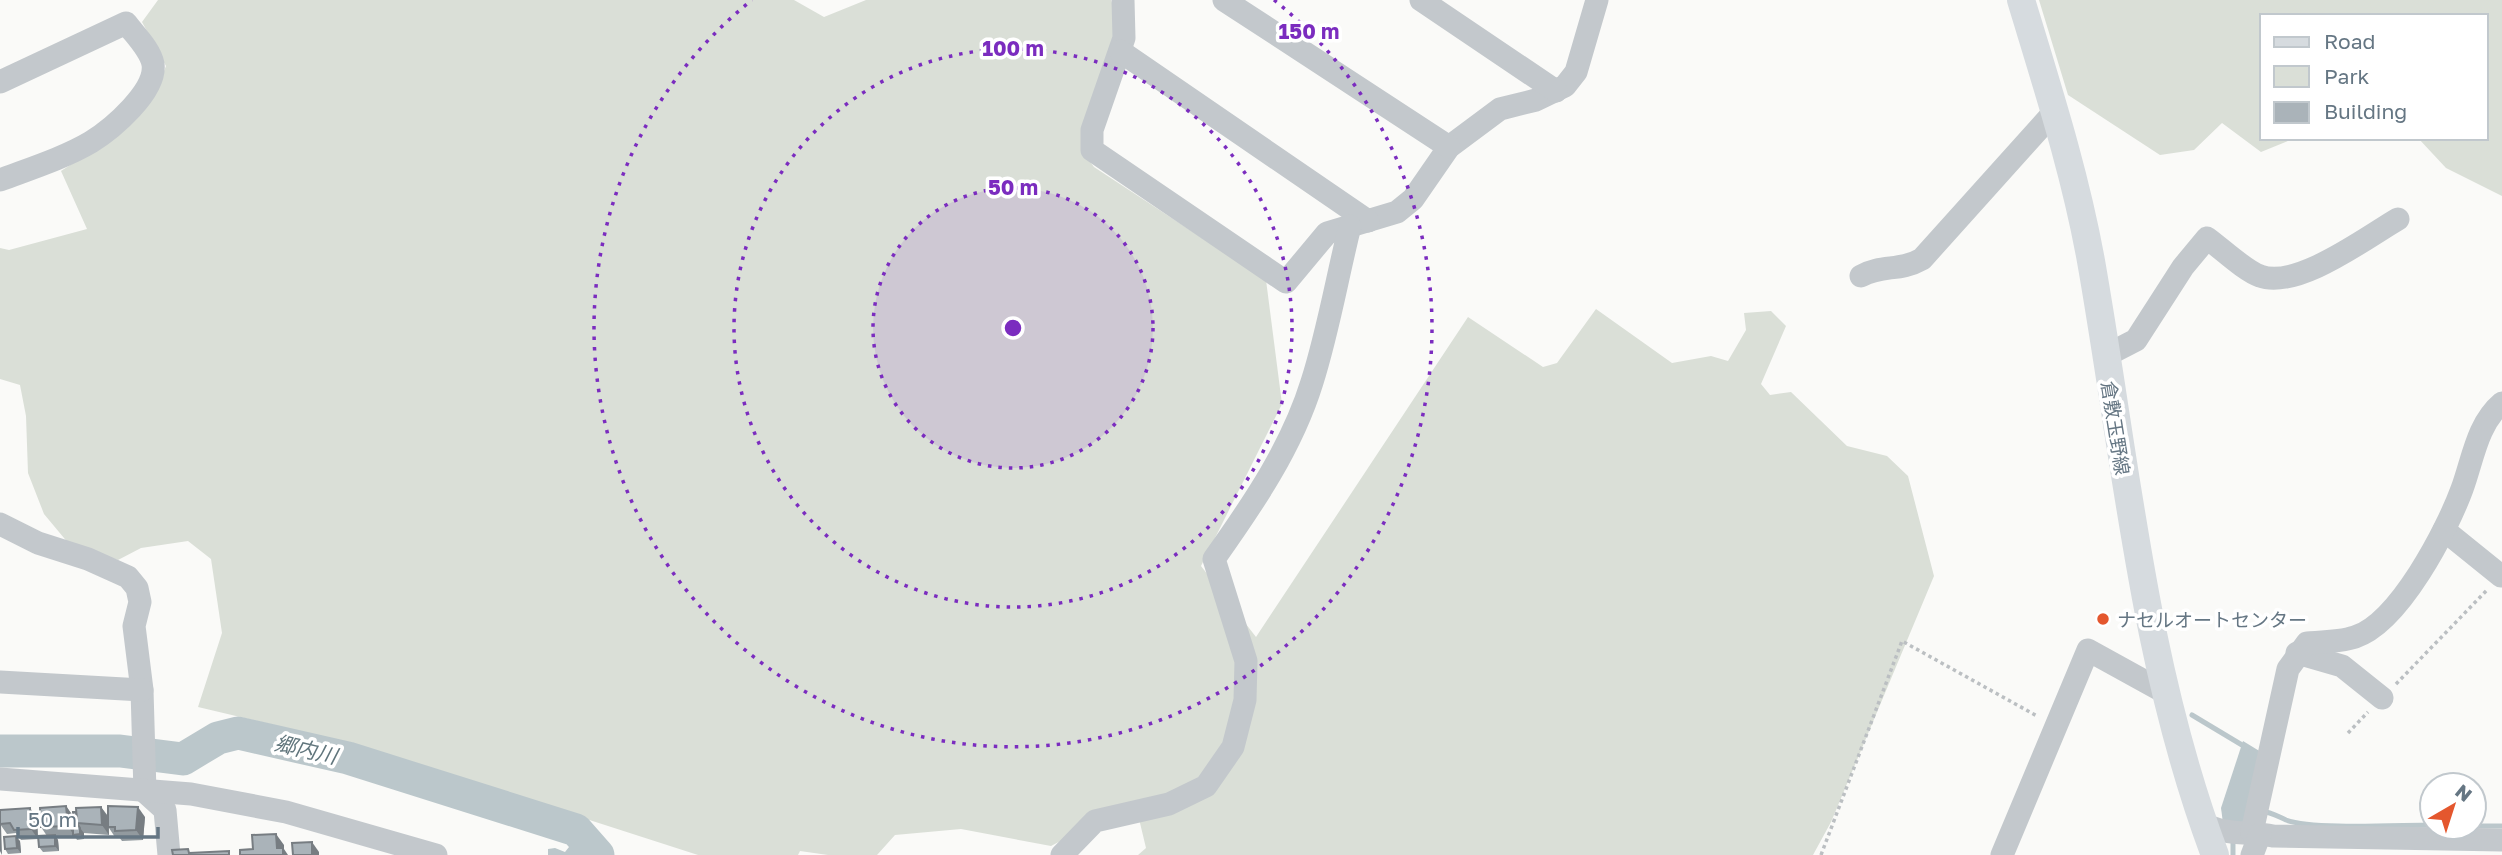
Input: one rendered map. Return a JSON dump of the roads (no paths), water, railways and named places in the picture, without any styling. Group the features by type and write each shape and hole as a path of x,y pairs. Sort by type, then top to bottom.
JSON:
{"main road":[{"name":"倉敷玉野線","path":"2021,0 2055,111 2090,258 2137,562 2166,693 2240,831"}],"street":[{"path":"1123,0 1124,38 1093,130 1092,150 1286,282 1327,233 1397,212 1413,199 1449,148 1500,108 1536,100 1565,86 1576,72 1597,0"},
{"path":"1224,0 1449,148"},
{"path":"1422,0 1556,91"},
{"path":"0,82 126,23 150,55 153,66 151,80 137,102 90,142 0,180"},
{"path":"1119,51 1359,224"},
{"path":"1861,276 1874,268 1906,268 1922,259 2055,111"},
{"path":"2105,356 2136,340 2183,267 2207,238 2260,276 2282,277 2322,265 2398,219"},
{"path":"1062,855 1095,821 1169,804 1206,786 1233,747 1245,700 1246,661 1214,559 1259,497 1299,416 1312,383 1359,224"},
{"path":"2502,402 2483,425 2462,490 2444,530 2406,593 2378,624 2356,637 2307,643 2297,653 2288,669 2240,831 2502,840"},
{"path":"0,524 38,543 88,559 128,577 137,589 140,602 134,626 142,690 145,792 165,810 169,855"},
{"path":"2444,530 2501,576"},
{"path":"2002,855 2088,650 2166,693"},
{"path":"2297,653 2342,666 2382,698"},
{"path":"0,682 142,690"},
{"path":"0,779 191,794 286,812 436,855"}],"waterway":[{"path":"2192,715 2247,748"},
{"name":"郷内川","path":"0,751 120,751 183,759 218,738 238,733 348,758 576,830 598,855"},
{"path":"2261,811 2286,820 2316,825 2418,825"},
{"path":"2488,826 2502,826"},
{"path":"2233,837 2233,855"}],"place":[{"name":"ナセルオートセンター","path":"2103,619"}]}
